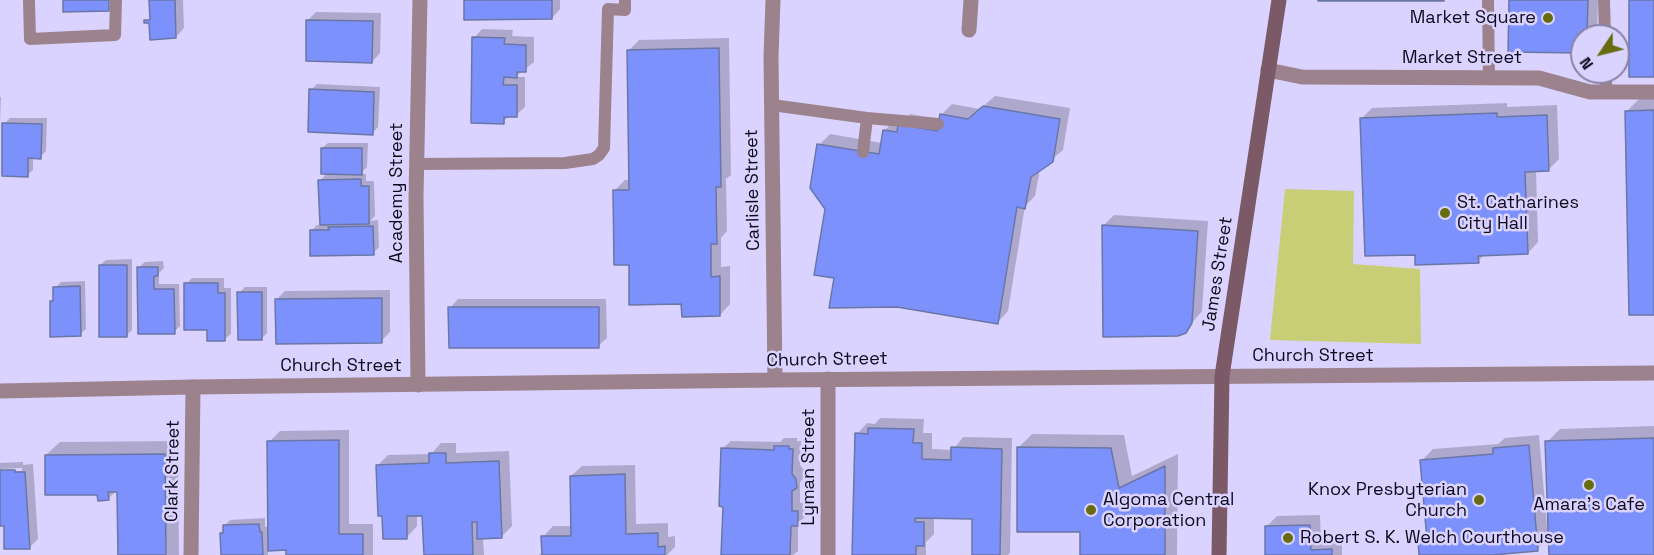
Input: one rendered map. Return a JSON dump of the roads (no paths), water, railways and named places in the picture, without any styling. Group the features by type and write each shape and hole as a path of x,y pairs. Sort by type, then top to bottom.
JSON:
{"main road":[{"name":"James Street","path":"1219,555 1222,376 1279,0"}],"street":[{"name":"Academy Street","path":"418,385 416,164 420,0"},
{"name":"Carlisle Street","path":"773,0 771,57 775,380"},
{"path":"969,30 971,0"},
{"name":"Market Street","path":"1268,70 1302,77 1539,78 1590,92 1654,92"},
{"name":"Church Street","path":"0,391 828,379 1654,373"},
{"name":"Lyman Street","path":"828,379 828,555"},
{"name":"Clark Street","path":"191,555 193,387"}],"lane":[{"path":"29,0 30,39 115,35 116,0"},
{"path":"416,164 566,164 592,159 599,155 604,148 608,9 625,10 625,0"},
{"path":"1488,0 1489,78"},
{"path":"1604,0 1605,24"},
{"path":"1606,84 1606,92"},
{"path":"772,105 867,118 938,124"},
{"path":"863,152 867,118"}],"place":[{"name":"Market Square","path":"1548,18"},
{"name":"St. Catharines City Hall","path":"1445,213"},
{"name":"Amara's Cafe","path":"1589,485"},
{"name":"Knox Presbyterian Church","path":"1479,500"},
{"name":"Algoma Central Corporation","path":"1091,510"},
{"name":"Robert S. K. Welch Courthouse","path":"1288,538"}]}
